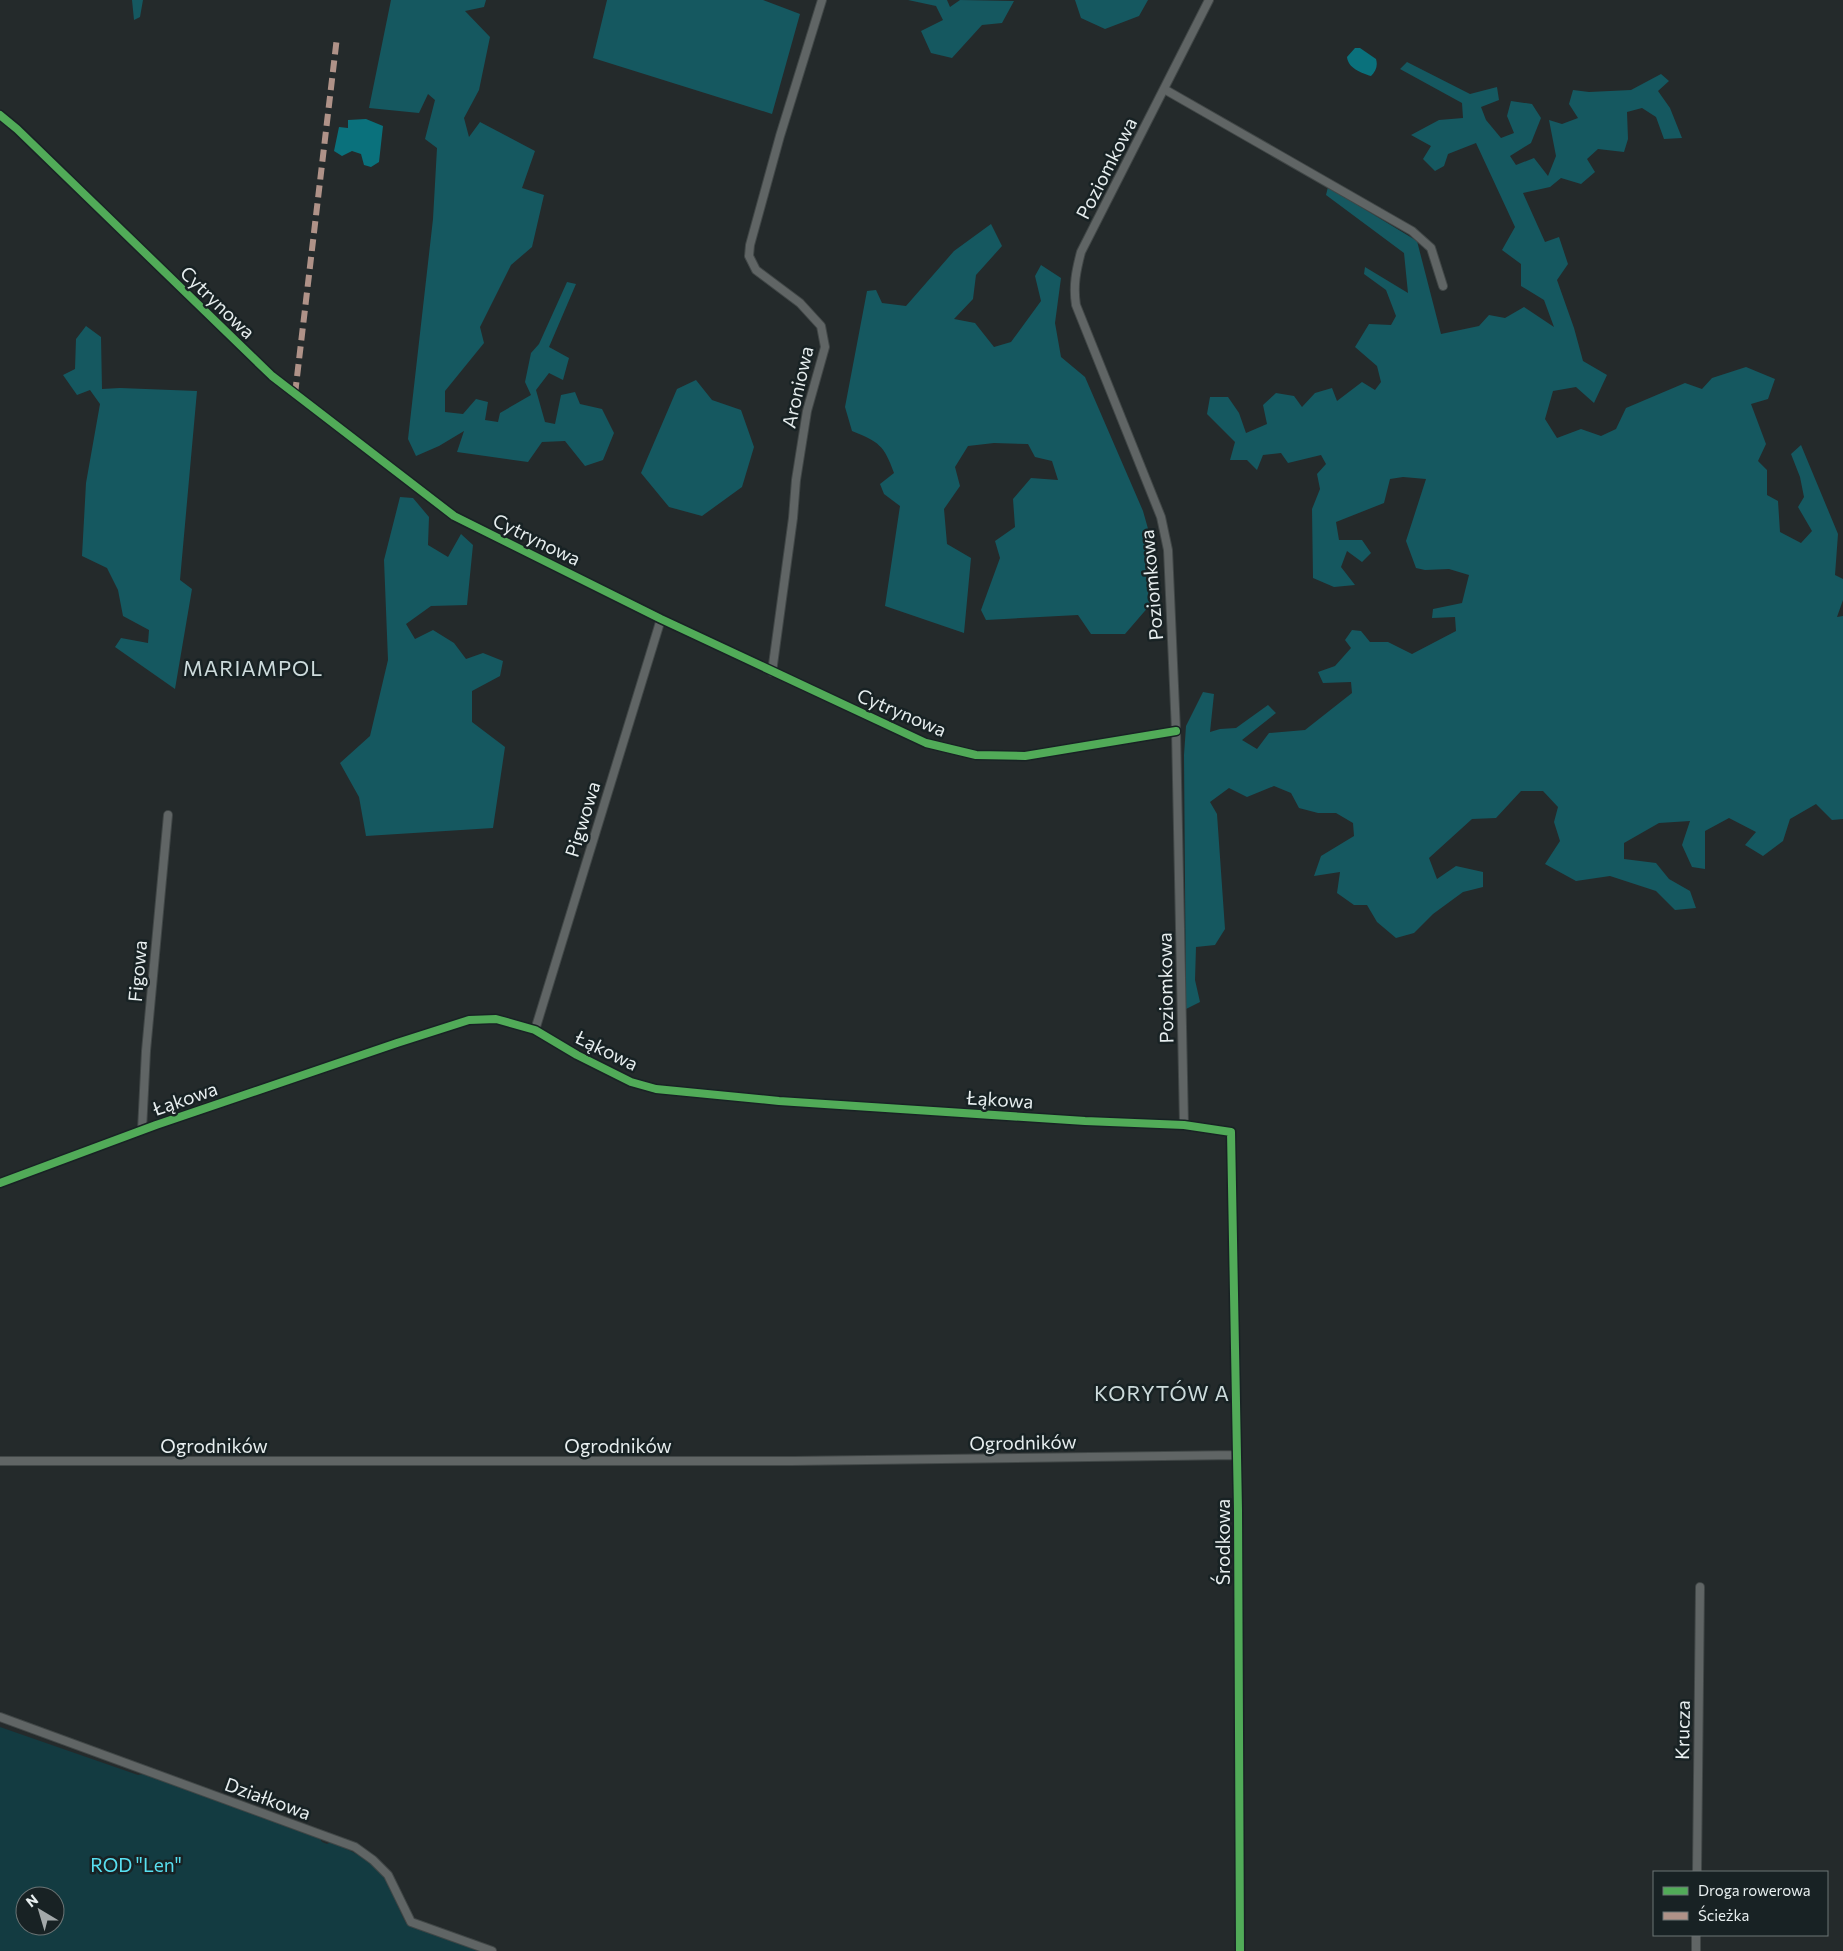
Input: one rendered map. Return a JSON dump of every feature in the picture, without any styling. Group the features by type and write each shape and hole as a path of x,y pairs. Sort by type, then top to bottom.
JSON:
{"street":[{"name":"Aroniowa","path":"772,672 806,412 825,347 822,326 800,303 756,270 749,256 750,245 780,136 822,0"},
{"name":"Poziomkowa","path":"1184,1125 1176,731 1168,550 1162,517 1076,305 1074,289 1075,272 1081,252 1209,0"},
{"path":"1164,89 1412,231 1432,248 1443,286"},
{"name":"Cytrynowa","path":"0,115 17,129 272,376 454,516 772,672 926,743 976,756 1025,756 1176,731"},
{"name":"Pigwowa","path":"535,1030 662,619"},
{"name":"Figowa","path":"142,1130 146,1050 168,814"},
{"name":"Łąkowa","path":"0,1183 142,1130 397,1042 470,1020 496,1019 535,1030 577,1055 631,1082 656,1089 779,1101 1056,1120 1184,1125 1231,1132"},
{"name":"Środkowa","path":"1231,1132 1237,1455 1240,1951"},
{"name":"Ogrodników","path":"0,1461 783,1461 1237,1455"},
{"name":"Krucza","path":"1696,1871 1700,1587"},
{"name":"Działkowa","path":"0,1717 355,1848 373,1860 388,1875 411,1922 492,1951"},
{"path":"1696,1936 1696,1951"}],"green space":[{"name":"ROD \"Len\"","path":"0,1727 138,1775 143,1774 286,1825 289,1828 319,1837 322,1842 327,1844 331,1842 349,1850 366,1859 381,1872 406,1923 482,1951 0,1951"}],"shaded area":[{"path":"132,0 143,0 140,17 134,20"},
{"path":"391,0 486,0 484,7 465,11 490,37 479,90 464,118 469,137 480,122 535,151 522,188 544,195 532,247 511,265 480,327 484,343 445,391 445,412 463,414 476,399 488,402 485,420 498,422 500,413 531,395 525,382 531,353 539,344 567,282 576,284 549,347 569,358 563,380 549,373 536,390 545,422 555,424 561,395 575,392 580,404 602,409 614,433 603,460 585,466 565,441 542,442 528,462 457,452 464,431 439,446 416,456 408,439 433,219 437,148 425,139 435,100 428,94 419,113 369,108"},
{"path":"607,0 763,0 800,14 772,114 593,58"},
{"path":"908,0 947,0 950,7 960,0 1014,1 1002,23 982,25 952,58 931,53 921,31 943,20 936,6"},
{"path":"1075,0 1148,0 1139,16 1105,29 1081,18"},
{"path":"1355,48 1360,48 1376,59 1376,68 1371,76 1359,72 1348,61 1347,57"},
{"path":"1407,62 1470,94 1497,87 1499,100 1481,107 1486,120 1501,138 1514,133 1507,116 1511,101 1532,104 1541,118 1531,143 1510,156 1516,165 1534,158 1548,176 1556,156 1549,120 1562,124 1578,118 1569,104 1573,90 1589,92 1631,90 1661,74 1669,81 1658,91 1670,108 1682,138 1664,139 1656,117 1642,108 1627,112 1628,139 1624,152 1598,149 1587,159 1595,172 1581,184 1561,178 1550,187 1523,193 1545,242 1559,237 1568,264 1557,280 1574,328 1583,361 1607,375 1594,403 1576,387 1553,391 1545,419 1557,438 1581,429 1601,436 1616,429 1626,408 1685,383 1702,389 1712,378 1746,367 1775,379 1768,399 1751,404 1766,444 1758,461 1767,470 1767,495 1778,501 1780,532 1801,543 1812,531 1798,507 1804,497 1800,477 1791,454 1801,445 1838,534 1835,575 1843,579 1843,600 1837,617 1843,616 1843,819 1832,820 1816,804 1790,819 1783,841 1763,856 1745,845 1756,832 1729,818 1705,831 1705,869 1692,867 1682,845 1690,821 1659,823 1624,843 1624,859 1656,863 1669,879 1690,891 1696,908 1675,910 1656,891 1610,876 1576,881 1545,864 1560,841 1554,822 1558,807 1543,791 1521,791 1496,818 1472,819 1429,858 1437,879 1456,866 1483,872 1483,887 1463,892 1433,914 1414,933 1396,938 1377,922 1367,905 1354,905 1337,893 1340,872 1314,876 1321,856 1354,836 1353,823 1336,813 1318,813 1299,808 1291,793 1274,786 1247,797 1229,788 1210,802 1217,814 1225,929 1215,945 1196,947 1195,980 1200,1002 1186,1009 1184,755 1186,726 1203,692 1214,694 1210,732 1236,728 1268,705 1276,713 1242,740 1257,749 1269,733 1305,730 1352,693 1351,682 1323,683 1318,672 1335,666 1351,648 1345,640 1352,630 1361,631 1370,642 1388,642 1412,654 1456,631 1455,617 1432,618 1433,609 1462,603 1469,575 1449,569 1425,570 1416,568 1406,541 1426,479 1403,477 1390,479 1384,503 1336,522 1339,540 1362,540 1371,553 1362,562 1347,551 1341,567 1355,585 1334,587 1313,578 1312,509 1320,489 1317,474 1326,464 1321,455 1288,463 1281,453 1263,455 1257,470 1247,460 1230,460 1235,442 1207,414 1210,397 1228,397 1239,413 1246,433 1267,424 1263,405 1276,393 1294,396 1302,407 1315,393 1332,388 1337,401 1362,382 1375,390 1381,382 1377,366 1355,347 1369,324 1391,325 1396,316 1386,290 1364,274 1365,267 1408,293 1404,253 1326,195 1328,187 1417,241 1441,334 1479,326 1489,315 1505,318 1524,307 1554,327 1544,300 1521,286 1521,264 1502,250 1515,227 1476,143 1448,154 1444,166 1435,171 1423,159 1431,146 1411,135 1439,120 1463,118 1462,103 1400,69"},
{"path":"366,119 383,126 379,162 371,167 364,165 361,154 352,151 342,156 334,151 339,127 348,128 348,120"},
{"path":"991,224 1002,246 976,275 973,299 954,319 975,323 994,347 1011,342 1041,301 1035,276 1041,265 1061,278 1055,323 1061,357 1085,377 1143,511 1154,550 1146,574 1150,605 1125,634 1091,634 1078,615 986,620 981,610 1000,558 995,541 1015,527 1013,499 1031,478 1058,480 1052,461 1035,457 1028,444 994,443 968,446 955,467 960,486 944,509 947,544 971,558 964,633 885,606 900,506 884,494 880,484 894,473 887,456 875,442 852,431 845,407 867,291 876,290 882,303 906,306 954,251"},
{"path":"86,326 101,337 102,389 197,391 180,580 192,589 175,689 115,647 121,638 148,643 149,630 123,616 118,590 107,568 82,556 86,483 100,404 90,390 77,395 63,375 75,369 76,339"},
{"path":"696,380 712,400 741,410 754,447 742,487 702,516 669,507 641,473 677,389"},
{"path":"400,497 413,498 429,517 428,545 448,557 461,534 473,545 467,605 431,606 406,624 415,639 433,630 454,643 466,659 483,653 503,661 500,676 472,691 472,722 505,747 493,828 366,836 359,797 340,763 370,736 388,660 384,560"}],"marked path":[{"path":"295,394 337,37"}],"cycle path":[{"path":"0,115 17,129 272,376 454,516 661,619 926,743 976,755 1025,756 1176,731"},
{"path":"0,1183 156,1125 469,1020 496,1019 535,1030 577,1055 631,1082 656,1089 779,1101 1085,1121 1184,1125 1231,1132 1238,1510 1240,1951"}],"district":[{"name":"MARIAMPOL","path":"253,667"},
{"name":"KORYTÓW A","path":"1162,1392"}]}
